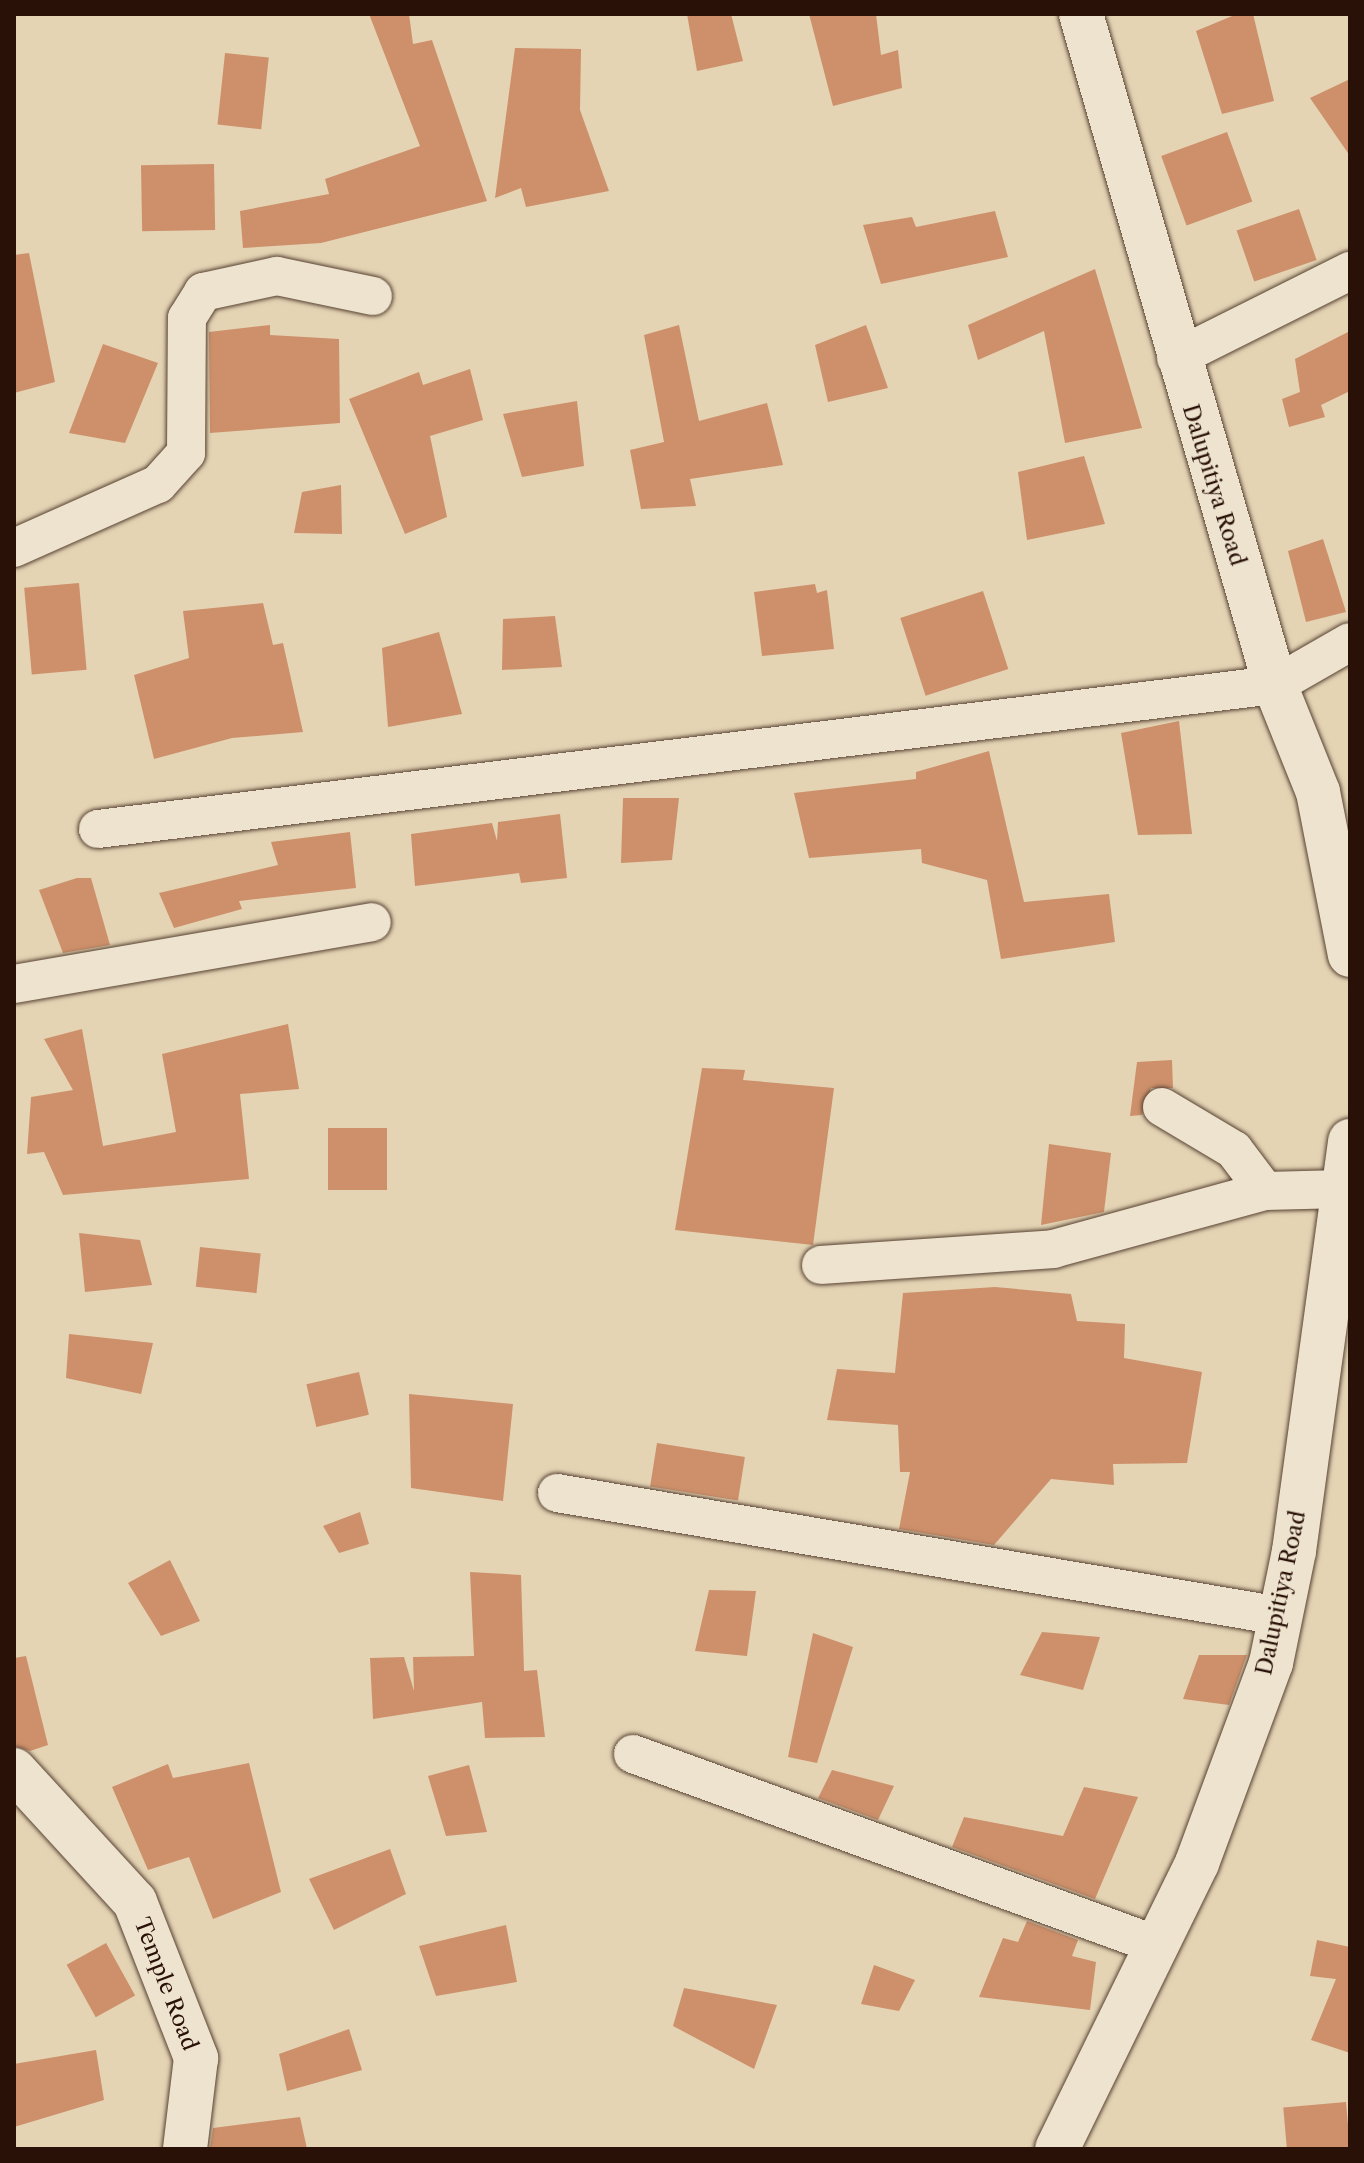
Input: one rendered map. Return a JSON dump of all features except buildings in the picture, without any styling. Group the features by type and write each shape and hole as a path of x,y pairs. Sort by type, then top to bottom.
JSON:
{"street":[{"name":"Dalupitiya Road","path":"1081,14 1176,358 1275,685 1318,792 1350,955"},
{"path":"1176,358 1350,271"},
{"path":"14,548 158,484 186,453 187,318 203,292 277,276 373,296"},
{"path":"98,829 1275,685 1350,642"},
{"path":"14,984 372,922"},
{"path":"1162,1107 1234,1150 1265,1191"},
{"name":"Dalupitiya Road","path":"1057,2149 1197,1863 1271,1663 1350,1141"},
{"path":"821,1265 1053,1249 1265,1191 1343,1189"},
{"path":"557,1493 1280,1616"},
{"path":"633,1754 1157,1945"},
{"name":"Temple Road","path":"14,1770 135,1902 196,2058 185,2149"}]}
